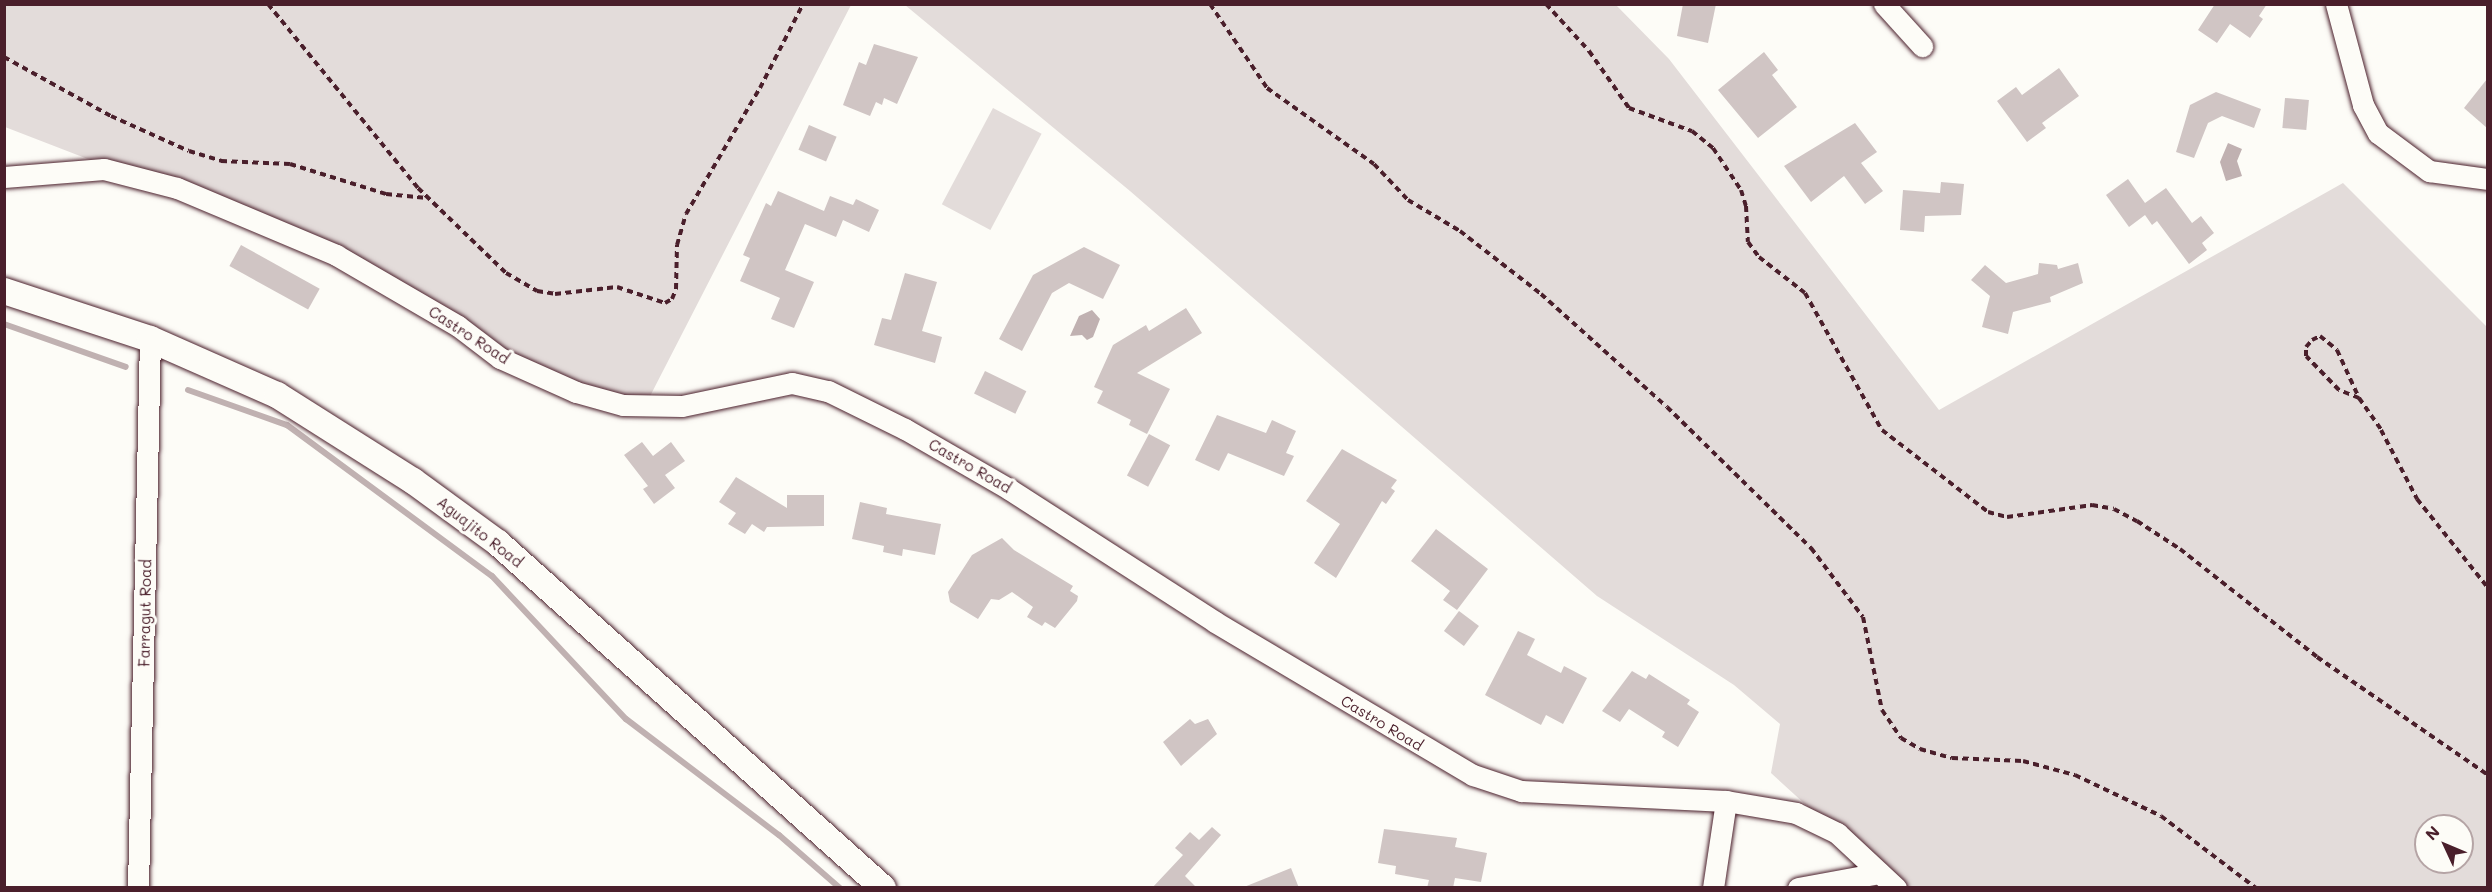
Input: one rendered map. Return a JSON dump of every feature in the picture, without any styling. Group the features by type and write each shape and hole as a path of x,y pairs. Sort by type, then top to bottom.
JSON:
{"street":[{"path":"1884,4 1922,46"},
{"path":"2336,4 2363,105 2378,134 2429,171 2487,179"},
{"name":"Castro Road","path":"4,177 104,169 177,188 336,255 458,326 500,358 576,392 623,405 681,406 781,384 811,385 828,391 905,429 1009,489 1215,622 1473,775 1521,791 1726,801 1819,821 1896,888"},
{"name":"Aguajito Road","path":"4,291 150,339 286,400 351,439 498,543 883,888"},
{"name":"Farragut Road","path":"138,888 150,339"},
{"path":"1713,888 1726,801"},
{"path":"1798,888 1880,873"}],"path":[{"path":"268,4 428,198 506,273 537,291 555,294 617,287 659,302 669,301 676,289 677,245 686,214 760,88 803,4"},
{"path":"1210,4 1267,88 1374,164 1408,200 1460,231 1541,294 1675,414 1811,548 1863,617 1882,711 1901,738 1920,749 1952,758 2023,761 2075,775 2161,816 2256,888"},
{"path":"1546,4 1589,51 1629,108 1692,131 1713,148 1741,190 1746,206 1748,242 1759,257 1804,293 1882,430 1988,512 2007,517 2092,505 2114,509 2137,521 2180,549 2317,657 2487,775"},
{"path":"4,57 46,77 111,116 189,151 220,161 290,164 386,194 428,198"},
{"path":"2359,398 2339,390 2307,356 2306,346 2312,340 2320,336 2337,350 2359,398 2381,429 2416,499 2487,588"}],"shaded area":[{"path":"4,5 851,5 645,406 576,392 336,255 5,127"},
{"path":"905,5 1616,5 1669,59 1939,410 2343,183 2487,327 2487,887 1896,887 1771,773 1780,724 1734,685 1597,596 1130,191"},
{"path":"993,108 1042,134 990,230 942,204"},
{"path":"2228,143 2242,149 2237,161 2242,176 2226,181 2220,162"},
{"path":"1092,310 1100,319 1093,337 1087,340 1082,335 1070,336 1079,316"}],"building":[{"path":"1683,4 1716,4 1708,43 1677,36"},
{"path":"2215,4 2267,4 2259,16 2263,19 2250,38 2230,24 2217,43 2198,30"},
{"path":"874,44 918,57 897,104 884,98 882,105 876,102 870,116 843,105 859,62 866,65"},
{"path":"1764,52 1778,70 1772,75 1797,107 1758,138 1718,90"},
{"path":"2059,68 2079,96 2042,123 2046,128 2027,142 1997,101 2016,87 2022,95"},
{"path":"2487,79 2487,128 2464,108"},
{"path":"2216,92 2261,109 2254,128 2222,116 2208,123 2194,158 2176,152 2190,105"},
{"path":"2285,98 2309,100 2306,130 2282,128"},
{"path":"1855,123 1877,152 1861,163 1883,191 1865,204 1844,176 1811,202 1784,166"},
{"path":"809,125 837,137 826,162 798,150"},
{"path":"2128,179 2145,203 2166,188 2192,223 2201,216 2214,233 2202,243 2207,250 2189,264 2157,221 2152,225 2145,215 2129,227 2106,195"},
{"path":"1941,182 1964,184 1961,215 1925,216 1924,232 1900,230 1903,190 1940,193"},
{"path":"778,191 824,211 830,196 853,205 856,199 879,210 869,232 843,220 836,237 805,224 785,270 814,282 794,328 771,319 780,298 740,281 750,258 743,255 766,203 771,206"},
{"path":"241,245 320,289 308,310 229,266"},
{"path":"1084,247 1120,265 1103,299 1069,283 1052,293 1022,351 999,339 1033,275"},
{"path":"2039,263 2057,265 2058,269 2078,263 2083,283 2050,297 2051,302 2013,312 2008,334 1982,327 1990,296 1971,280 1985,265 2006,283 2038,274"},
{"path":"905,273 937,282 922,331 942,337 935,363 874,345 882,318 891,320"},
{"path":"1186,308 1202,333 1137,373 1170,389 1147,434 1129,425 1131,420 1097,403 1103,391 1094,387 1113,345 1146,325 1149,331"},
{"path":"985,371 1026,391 1015,414 974,393"},
{"path":"1217,415 1266,433 1272,420 1296,431 1286,453 1294,456 1284,476 1228,453 1219,471 1195,460"},
{"path":"1149,434 1170,445 1148,487 1127,475"},
{"path":"642,442 653,456 671,442 685,461 665,475 675,488 654,504 643,489 648,486 624,455"},
{"path":"1342,449 1397,480 1391,488 1395,491 1386,504 1382,501 1336,578 1314,563 1340,524 1306,501"},
{"path":"736,477 787,508 787,495 824,495 824,526 767,527 764,532 752,524 745,534 728,524 736,513 719,502"},
{"path":"860,502 887,508 886,514 941,524 935,555 903,549 902,556 883,552 884,546 852,539"},
{"path":"1436,529 1488,569 1457,610 1443,600 1450,591 1411,561"},
{"path":"1002,538 1014,550 1073,586 1070,591 1078,596 1077,601 1055,628 1045,622 1042,626 1027,617 1033,607 1012,592 999,600 991,599 978,619 950,602 948,592 972,555"},
{"path":"1459,611 1479,626 1464,646 1444,631"},
{"path":"1518,631 1535,639 1527,655 1561,673 1564,666 1587,678 1563,724 1546,715 1541,725 1485,695"},
{"path":"1632,671 1646,679 1649,674 1690,700 1687,704 1699,712 1678,747 1662,737 1665,732 1629,709 1620,722 1602,711"},
{"path":"1190,719 1195,724 1208,719 1217,734 1181,766 1163,742"},
{"path":"1212,827 1221,835 1185,876 1197,888 1152,888 1183,855 1175,848 1190,832 1199,840"},
{"path":"1384,829 1457,838 1455,847 1487,853 1481,882 1455,878 1453,888 1427,888 1429,880 1395,874 1396,866 1378,863"},
{"path":"1291,868 1299,888 1244,888 1244,887"}],"waterway":[{"path":"4,324 126,367"},
{"path":"188,390 287,425 492,576 626,719 779,835 840,888"}]}
